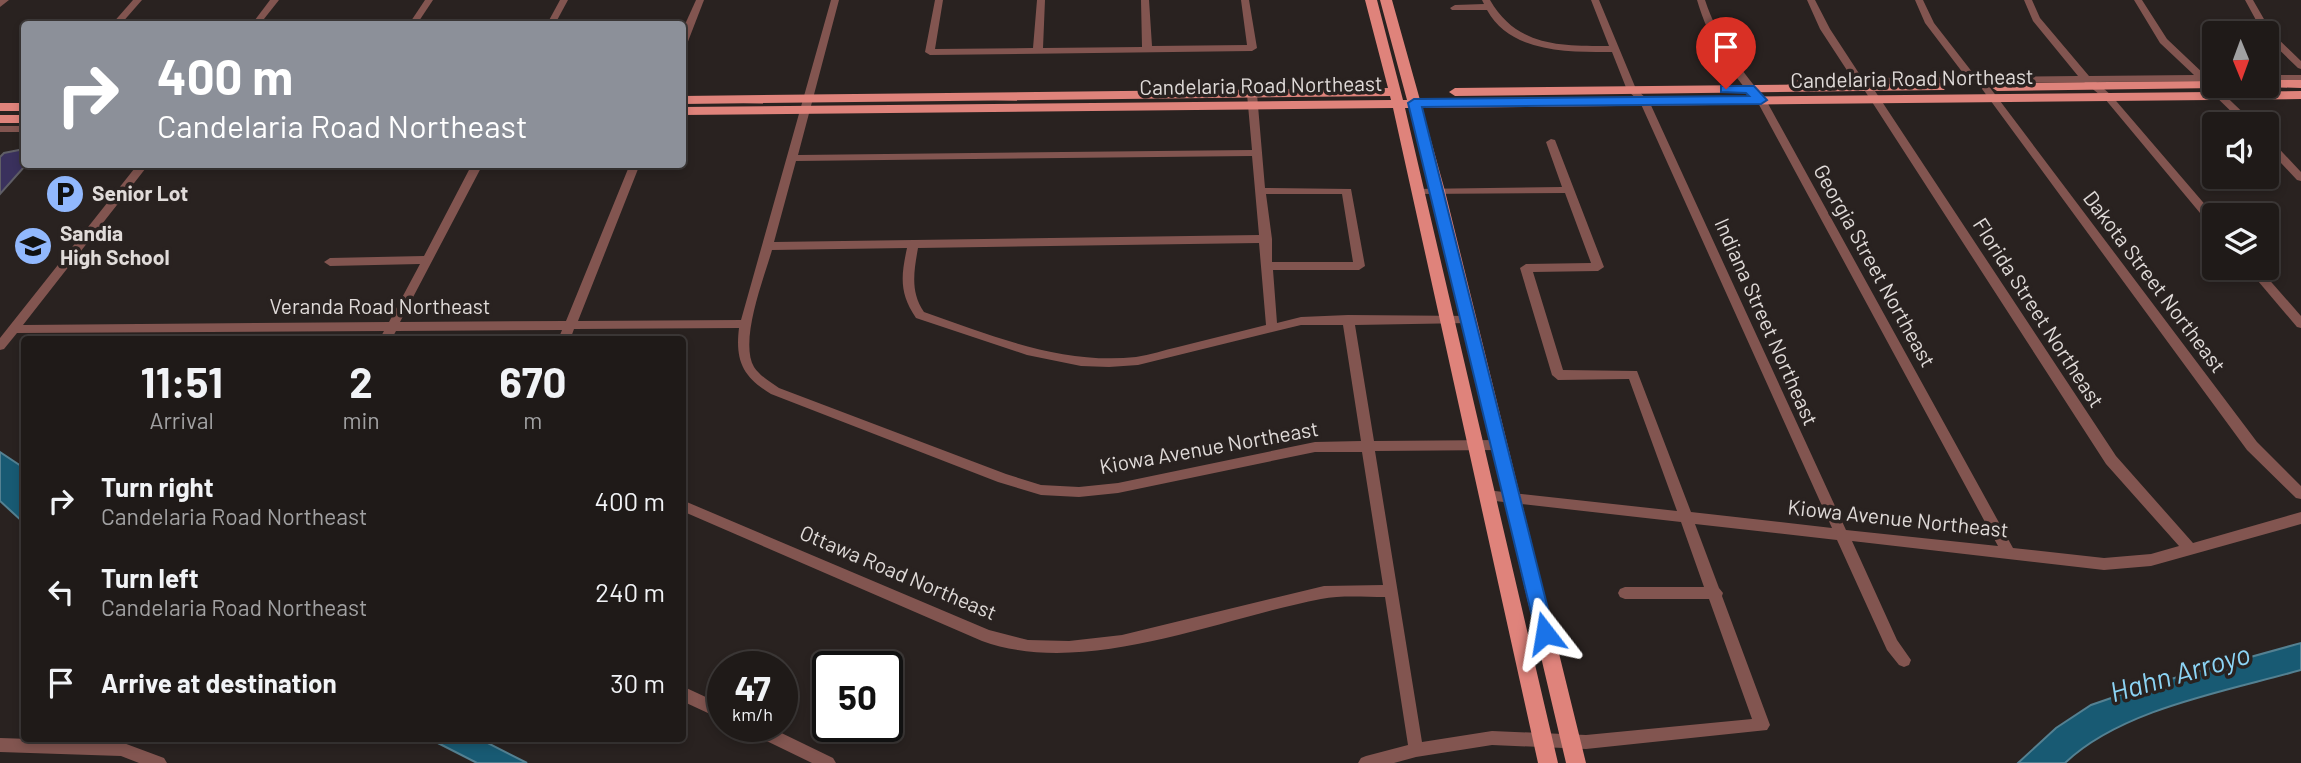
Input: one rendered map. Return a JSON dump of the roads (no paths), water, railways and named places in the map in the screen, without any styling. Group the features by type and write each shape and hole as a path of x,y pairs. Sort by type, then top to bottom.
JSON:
{"main road":[{"path":"1371,0 1438,191 1576,763"},
{"path":"1386,0 1419,191 1548,763"},
{"name":"Candelaria Road Northeast","path":"686,100 807,104 1253,100 1632,90 1984,88 2089,82 2202,81"},
{"path":"2279,85 2301,84"},
{"name":"Candelaria Road Northeast","path":"1984,88 2108,97 2202,96"},
{"name":"Candelaria Road Northeast","path":"1405,98 1761,100 1867,89"},
{"name":"Candelaria Road Northeast","path":"2279,95 2301,95"},
{"name":"Candelaria Road Northeast","path":"686,111 807,104"},
{"path":"0,107 21,107"},
{"path":"0,119 21,119"}],"street":[{"path":"0,4 5,0"},
{"path":"119,21 138,0"},
{"path":"258,21 275,0"},
{"path":"415,21 429,0"},
{"path":"553,21 564,0"},
{"path":"686,34 700,0"},
{"name":"Kiowa Avenue Northeast","path":"835,0 746,324 742,345 746,366 757,381 775,391 978,469 1041,489 1079,492 1118,488 1290,450 1369,446 1499,445"},
{"path":"939,0 930,52 1252,48 1245,0"},
{"path":"1038,51 1041,0"},
{"path":"1145,0 1147,50"},
{"name":"Indiana Street Northeast","path":"1595,0 1632,90 1644,101 1892,645 1904,660"},
{"name":"Georgia Street Northeast","path":"1701,0 1721,44 1749,89 1761,100 2009,553"},
{"name":"Florida Street Northeast","path":"1811,0 1825,29 2111,460 2189,548"},
{"name":"Dakota Street Northeast","path":"1919,0 1930,23 1984,88 2252,446 2301,494"},
{"path":"2028,0 2041,25 2089,82 2108,97 2202,208"},
{"path":"2138,0 2163,41 2202,75"},
{"path":"2249,0 2268,34 2301,66"},
{"path":"1455,8 1487,4 1502,25 1537,43 1568,49 1615,49"},
{"path":"2279,78 2301,78"},
{"path":"1867,89 1984,88"},
{"path":"2226,98 2239,112"},
{"path":"1253,100 1269,266 1272,328"},
{"path":"0,129 21,129"},
{"path":"1366,763 1416,750 1492,738 1586,742 1762,725 1716,593 1633,374 1558,375 1526,268 1598,267 1551,142"},
{"path":"2279,152 2296,167 2301,178"},
{"path":"793,158 1258,153"},
{"path":"0,346 141,168"},
{"path":"387,336 476,168"},
{"path":"566,336 633,168"},
{"path":"1419,191 1569,190"},
{"path":"1261,191 1347,191 1359,266 1269,266"},
{"path":"768,246 1266,239"},
{"path":"913,243 906,291 920,315 1026,352 1090,364 1125,363 1301,321 1348,318 1469,319"},
{"path":"330,262 426,260"},
{"path":"2263,280 2301,324"},
{"path":"1348,318 1416,750"},
{"name":"Veranda Road Northeast","path":"14,329 746,324"},
{"path":"208,336 213,328"},
{"name":"Kiowa Avenue Northeast","path":"1486,495 2104,564 2151,560 2301,518"},
{"name":"Ottawa Road Northeast","path":"686,507 987,636 1028,646 1069,648 1122,641 1324,592 1392,591"},
{"path":"1625,593 1716,593"},
{"path":"686,695 707,705"},
{"path":"784,742 828,763"},
{"path":"0,745 121,749 159,763"}],"water":[{"path":"0,452 21,466 21,520 0,501"},
{"path":"2301,643 2301,670 2209,694 2145,715 2088,744 2065,763 2018,763 2056,728 2091,705 2149,685"},
{"path":"436,742 486,742 527,763 477,763"}],"place":[{"name":"Senior Lot","path":"65,194"},
{"name":"Sandia High School","path":"33,246"}],"water label":[{"name":"Hahn Arroyo","path":"2180,673"}]}
